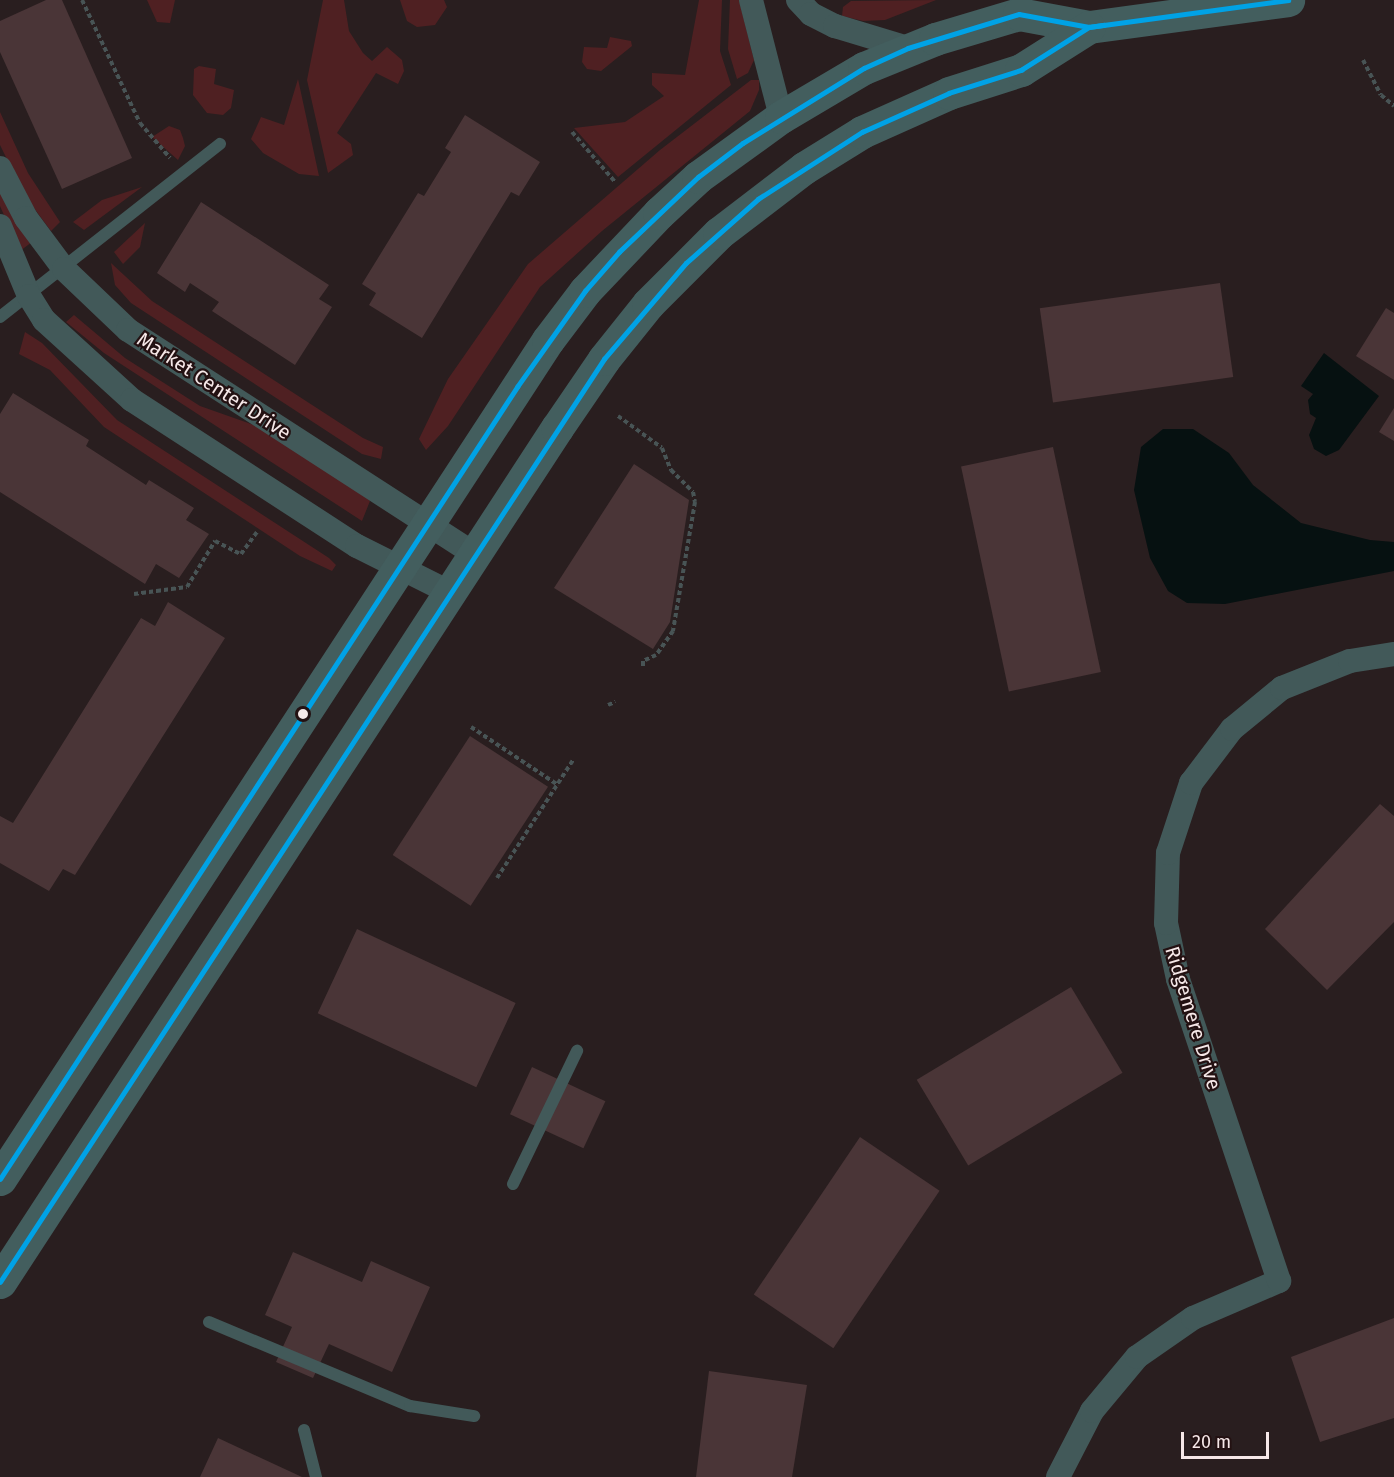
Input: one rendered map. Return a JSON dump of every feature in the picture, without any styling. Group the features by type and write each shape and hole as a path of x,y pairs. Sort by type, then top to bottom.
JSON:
{"main road":[{"path":"0,1179 542,349 585,291 627,244 698,177 781,117 864,68 908,48 1019,14 1089,27 1288,0"},
{"path":"0,1282 604,359 648,304 719,233 758,199 862,132 949,93 1021,70 1089,27"}],"street":[{"path":"751,0 781,117"},
{"path":"798,0 811,14 835,26 908,48"},
{"name":"Market Center Drive","path":"0,168 26,218 64,269 97,304 166,357 476,555"},
{"path":"0,226 29,296 44,321 132,400 398,569 451,593"},
{"name":"Ridgemere Drive","path":"1058,1477 1092,1412 1137,1357 1193,1318 1279,1281 1178,979 1166,923 1168,853 1191,783 1232,729 1291,684 1350,661 1394,654"}],"lane":[{"path":"0,317 64,269 220,144"},
{"path":"513,1184 577,1051"},
{"path":"209,1322 410,1406 474,1416"},
{"path":"304,1430 316,1477"}],"path":[{"path":"82,0 143,128 171,159"},
{"path":"1363,60 1381,95 1394,106"},
{"path":"572,132 616,183"},
{"path":"618,416 662,448 671,470 693,492 695,502 673,631 656,655 643,661 643,668"},
{"path":"134,594 188,587 215,541 241,554 256,532"},
{"path":"608,705 615,702"},
{"path":"471,727 558,785"},
{"path":"497,878 525,839 573,760"}],"shaded area":[{"path":"147,0 175,0 170,23 157,22"},
{"path":"323,0 344,0 349,31 363,53 372,61 387,47 402,60 404,71 398,84 376,73 337,133 351,144 353,155 328,173 307,80"},
{"path":"400,0 444,0 447,7 435,25 417,27 407,21"},
{"path":"699,0 722,0 720,51 731,85 618,177 574,128 625,122 664,96 652,85 652,73 685,75"},
{"path":"730,0 739,0 754,60 748,73 737,79 728,49"},
{"path":"936,0 885,20 863,21 842,16 843,7 851,1"},
{"path":"610,37 631,41 632,46 601,71 587,69 582,62 584,47 607,48"},
{"path":"199,66 216,69 214,84 234,90 231,108 223,115 207,113 193,95 194,69"},
{"path":"298,79 319,176 299,174 263,153 251,139 261,117 284,125"},
{"path":"751,80 759,80 759,90 750,111 602,231 540,287 448,426 426,450 419,439 448,379 528,264 660,150"},
{"path":"0,112 28,173 60,222 51,231 25,196 0,145"},
{"path":"169,126 180,130 183,138 185,146 178,160 152,137"},
{"path":"0,186 32,242 20,251 0,206"},
{"path":"142,187 84,230 73,222 102,200"},
{"path":"145,223 140,247 123,264 114,252"},
{"path":"111,263 152,301 363,438 383,447 381,459 362,454 131,303 115,285"},
{"path":"74,315 125,358 200,406 262,428 362,493 370,501 362,521 104,353 66,322"},
{"path":"25,332 42,343 117,420 329,558 336,565 332,571 300,556 104,427 50,370 19,354"},
{"path":"1324,353 1379,396 1339,450 1326,456 1314,449 1309,435 1316,418 1310,414 1308,400 1313,394 1301,386"},
{"path":"1163,429 1193,429 1229,453 1253,485 1301,523 1370,540 1394,542 1394,571 1225,604 1187,603 1168,591 1150,558 1134,490 1141,447"}],"building":[{"path":"46,0 62,0 132,158 62,189 0,52 0,21"},
{"path":"465,115 540,162 519,196 511,192 422,338 369,305 376,293 362,284 418,193 424,196 451,152 445,148"},
{"path":"201,202 329,285 319,299 332,307 295,365 212,311 219,302 190,283 185,292 157,273"},
{"path":"1220,283 1233,377 1053,402 1040,308"},
{"path":"1386,308 1394,313 1394,380 1356,356"},
{"path":"13,393 89,440 86,446 146,485 149,480 194,508 186,520 209,534 179,578 156,564 145,584 0,492 0,414"},
{"path":"1394,408 1394,441 1379,432"},
{"path":"1053,447 1101,672 1009,692 961,467"},
{"path":"634,464 689,500 670,622 653,649 554,588"},
{"path":"168,602 225,638 75,875 63,869 49,891 0,863 0,816 13,823 141,618 155,626"},
{"path":"470,736 548,787 471,906 393,855"},
{"path":"1380,804 1394,816 1394,922 1327,990 1265,929"},
{"path":"357,929 516,1003 476,1087 318,1013"},
{"path":"1071,987 1123,1073 968,1165 917,1080"},
{"path":"532,1067 605,1101 583,1148 510,1114"},
{"path":"860,1137 940,1191 833,1348 754,1295"},
{"path":"293,1252 362,1282 371,1261 430,1287 392,1372 329,1344 313,1378 276,1362 292,1327 265,1315"},
{"path":"1394,1318 1394,1418 1320,1442 1291,1357"},
{"path":"709,1371 807,1385 792,1477 696,1477"},
{"path":"218,1438 302,1477 200,1477"}],"transit line":[{"path":"0,1282 604,359 686,263 758,199 862,132 949,93 1021,70 1089,27 1288,0"},
{"path":"0,1179 517,387 585,291 619,252 698,177 743,143 864,68 908,48 1019,14 1089,27 1104,25"}]}
